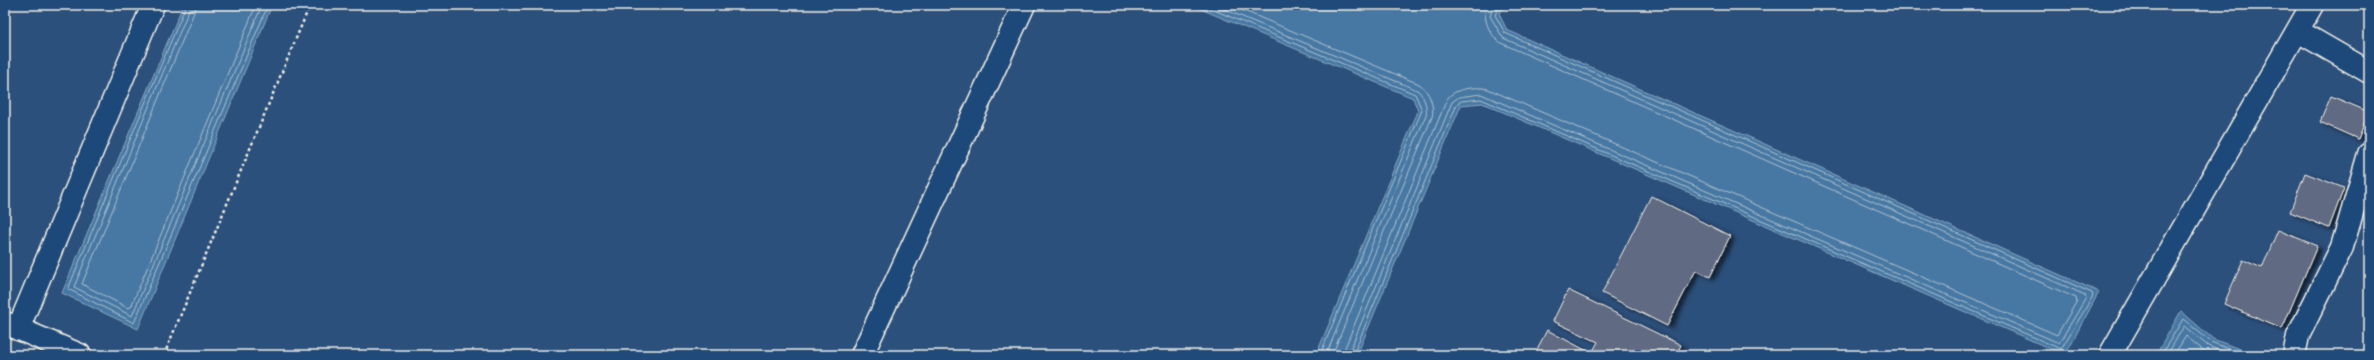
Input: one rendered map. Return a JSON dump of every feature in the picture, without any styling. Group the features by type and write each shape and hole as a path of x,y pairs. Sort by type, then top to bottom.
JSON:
{"street":[{"path":"80,355 11,326 153,5"},
{"path":"862,355 1024,5"},
{"path":"2110,355 2312,5"},
{"path":"2298,31 2369,72"},
{"path":"2294,355 2298,336 2342,247 2369,154"}],"path":[{"path":"164,355 310,5"}],"water":[{"path":"183,5 272,5 138,329 62,293"},
{"path":"1191,5 1505,5 1499,14 1507,30 2099,292 2065,355 1482,103 1461,105 1357,355 1316,355 1418,111 1413,98"},
{"path":"2181,311 2213,339 2255,355 2156,355"}],"building":[{"path":"2331,96 2369,112 2358,139 2320,122"},
{"path":"2305,173 2344,188 2329,228 2290,212"},
{"path":"1651,196 1730,236 1710,277 1696,270 1667,326 1602,293"},
{"path":"2278,230 2317,246 2282,329 2224,304 2243,260 2262,268"},
{"path":"1568,290 1681,345 1676,355 1601,355 1593,351 1598,342 1553,321"},
{"path":"1547,330 1589,352 1587,355 1534,355"}]}
